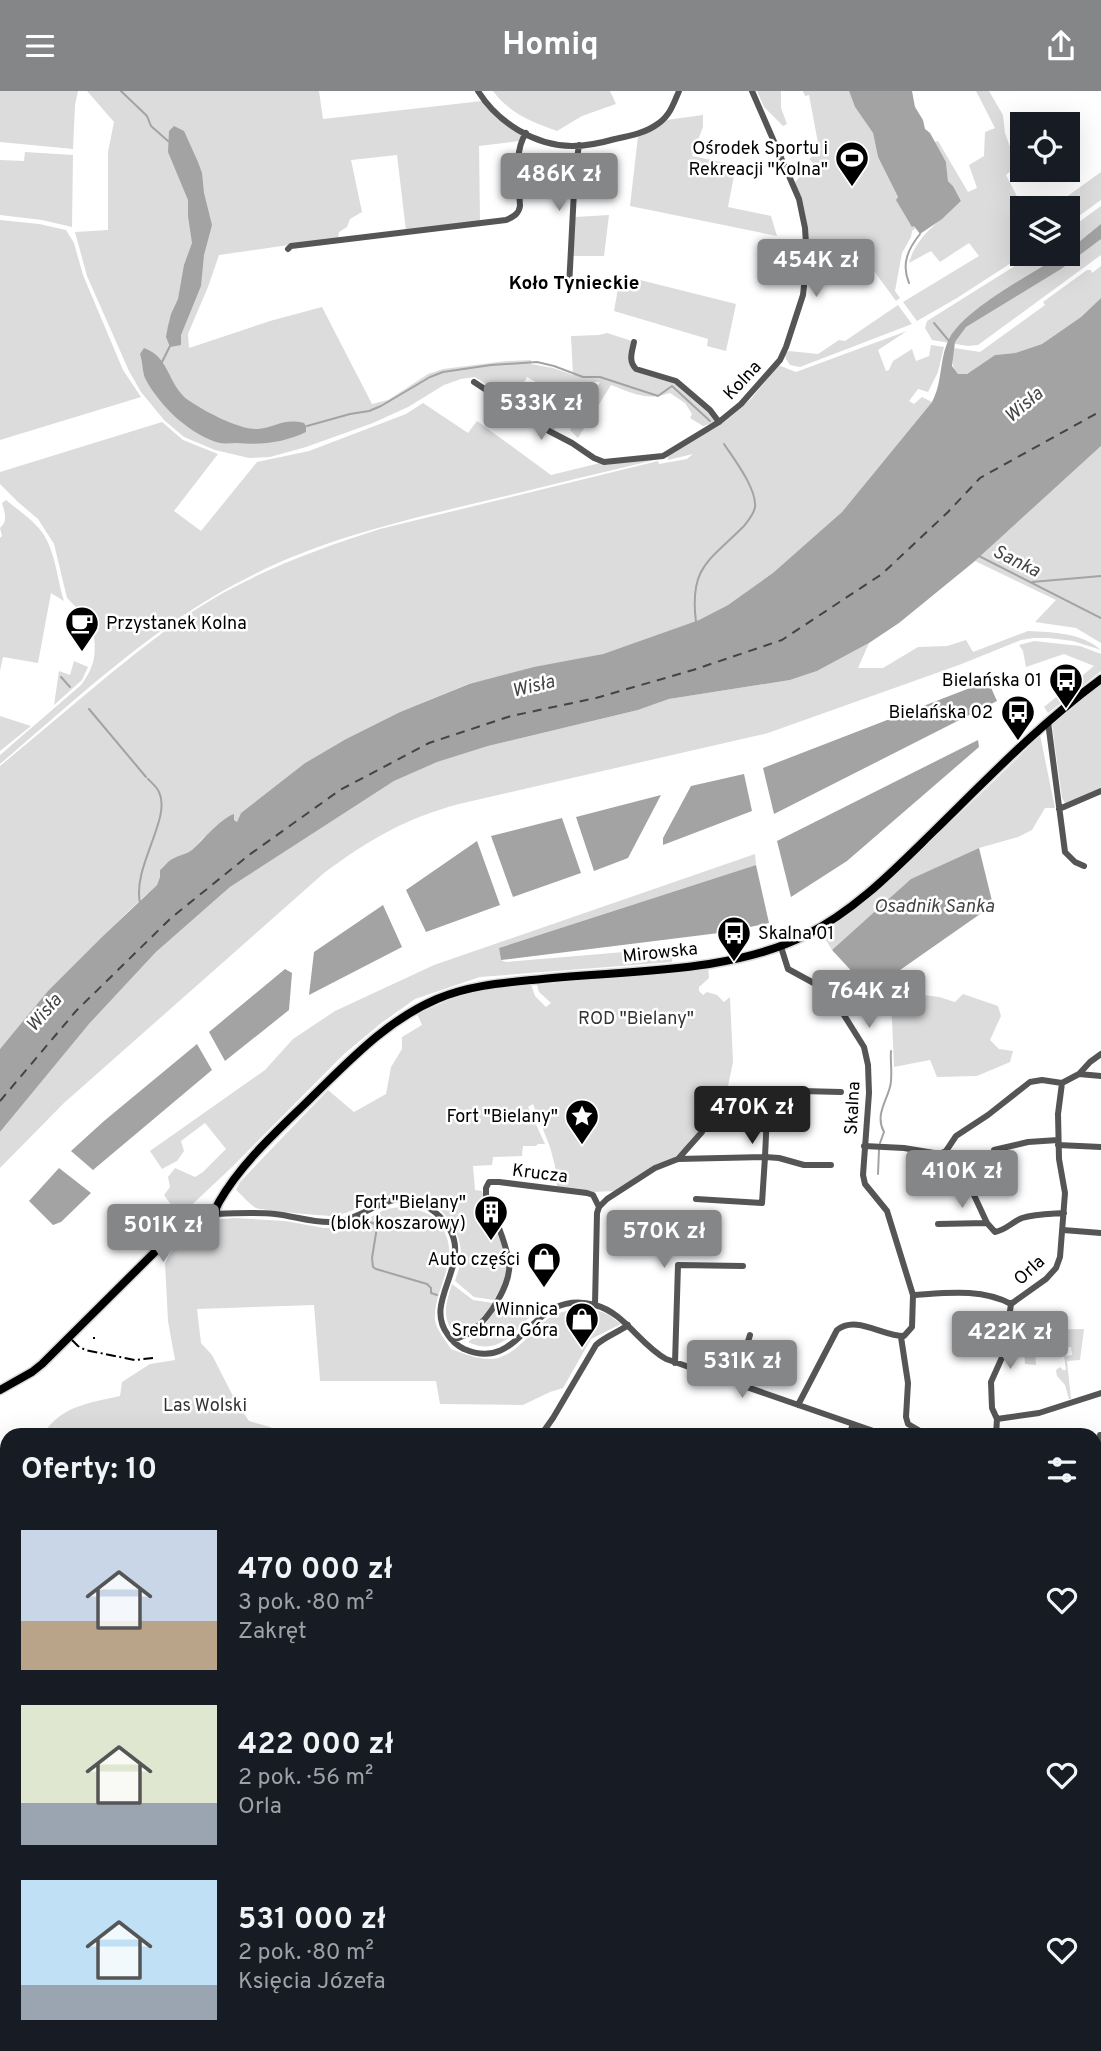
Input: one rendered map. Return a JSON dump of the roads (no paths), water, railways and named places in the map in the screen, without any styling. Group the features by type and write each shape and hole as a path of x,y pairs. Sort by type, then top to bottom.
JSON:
{"main road":[{"name":"Mirowska","path":"216,1214 219,1202 244,1165 345,1063 392,1024 456,992 495,983 712,963 780,947 828,924 884,880 1047,721 1101,678"},
{"path":"0,1390 32,1372 51,1356 181,1226 197,1218 216,1214"}],"street":[{"path":"478,91 509,125 552,143 579,145 596,144 645,132 660,123 669,113 679,91"},
{"name":"Kolna","path":"474,382 549,431 604,462 663,456 719,422 741,404 780,360 800,307 806,272 805,228 799,199 752,91"},
{"path":"288,249 291,246 506,221 514,217 520,206 519,151 526,133"},
{"path":"569,287 579,145"},
{"path":"635,342 631,360 636,369 676,381 710,410 719,422"},
{"path":"1047,721 1065,852 1075,862 1084,866"},
{"path":"1040,728 1049,746"},
{"path":"1059,809 1101,791"},
{"name":"Skalna","path":"780,947 788,969 832,996 864,1047 869,1093 862,1171 865,1184 887,1211 913,1295"},
{"path":"864,1146 904,1148 940,1154 946,1151 956,1136 1030,1082 1042,1080 1062,1083 1079,1075 1101,1054"},
{"path":"1079,1075 1101,1076"},
{"name":"Orla","path":"996,1428 991,1382 1004,1353 1011,1304 1046,1279 1060,1257 1065,1192 1058,1142 1062,1083"},
{"path":"678,1159 702,1132 726,1089 841,1092"},
{"path":"696,1199 762,1203 768,1091"},
{"path":"994,1150 1028,1142 1101,1147"},
{"path":"940,1154 973,1193 986,1223 995,1232 1003,1231 1015,1221 1026,1217 1064,1213"},
{"path":"596,1305 599,1207 647,1173 678,1159 765,1157 804,1165 831,1165"},
{"name":"Krucza","path":"452,1340 467,1334 483,1322 496,1303 508,1277 509,1262 504,1243 486,1195 489,1182 587,1193 593,1195 599,1207"},
{"path":"216,1214 274,1214 333,1222 355,1216 394,1199 418,1202 431,1208 445,1222 454,1243 454,1268 440,1308 445,1331 465,1349 491,1353 503,1350 553,1307 568,1303 596,1305 609,1310 655,1352 675,1363 865,1428"},
{"path":"938,1224 986,1223"},
{"path":"1063,1230 1101,1233"},
{"path":"675,1363 678,1265 743,1266"},
{"path":"799,1405 837,1330 843,1326 852,1324 901,1336 907,1334 912,1327 913,1295 976,1293 999,1298 1011,1304"},
{"path":"546,1428 596,1345 604,1337 628,1325"},
{"path":"735,1383 750,1335"},
{"path":"901,1336 908,1383 905,1417 908,1425 914,1428"},
{"path":"997,1419 1039,1413 1101,1393"},
{"path":"852,1428 853,1424"}],"water":[{"path":"849,91 912,91 915,107 946,162 948,181 961,201 942,219 920,234 912,227 896,200 898,197 878,157 873,133 855,107"},
{"path":"174,126 184,131 198,162 212,225 204,255 201,286 181,335 181,345 170,347 166,337 168,326 178,299 184,265 192,243 188,200 168,152 169,131"},
{"path":"1101,224 1101,239 1080,255 1080,241"},
{"name":"Wisła","path":"1043,266 1065,266 966,327 955,342 952,366 958,374 967,374 995,355 1015,353 1042,344 1081,317 1101,298 1101,446 975,561 899,623 869,643 817,671 790,680 669,699 638,710 488,746 437,762 394,781 230,887 156,952 89,1024 0,1132 0,1049 48,991 157,885 160,870 169,861 188,853 234,814 234,820 237,822 241,813 305,763 400,712 469,684 534,667 603,654 699,620 728,605 773,573 842,512 932,402 938,387 946,347 957,327 1000,292"},
{"path":"144,348 164,364 181,394 212,414 232,423 258,429 280,423 304,423 306,432 280,441 255,444 220,443 198,434 177,419 152,390 143,371 140,354"},
{"path":"988,681 997,701 774,814 763,768"},
{"path":"978,740 979,747 847,861 791,897 777,841"},
{"path":"744,774 752,811 663,845 663,838 691,786"},
{"path":"661,795 628,858 594,871 576,817"},
{"path":"562,818 581,873 513,897 491,836"},
{"path":"477,841 500,905 426,932 406,890"},
{"name":"Osadnik Sanka","path":"979,848 993,905 870,991 832,950 911,879"},
{"path":"756,865 769,923 727,932 501,960 499,948"},
{"path":"383,905 402,947 309,995 314,952"},
{"path":"285,969 292,973 289,1010 225,1061 209,1032"},
{"path":"197,1044 212,1070 93,1170 71,1151 104,1121"},
{"path":"59,1168 91,1193 61,1222 53,1225 29,1201"}],"waterway":[{"path":"121,91 147,116 151,126 168,141"},
{"path":"909,283 907,257 920,234"},
{"path":"934,323 949,341"},
{"path":"162,362 170,346"},
{"path":"307,426 369,411 443,372 537,362 583,377 600,377 658,396 672,386 710,421"},
{"path":"696,622 696,589 704,567 744,526 755,507 749,483 724,444"},
{"name":"Sanka","path":"977,555 1101,618"},
{"path":"1032,582 1101,576"},
{"path":"61,677 70,687"},
{"path":"89,709 146,777"},
{"path":"140,903 141,874 157,829 162,803 158,790 148,779"},
{"path":"880,1143 884,1132 881,1115 891,1083 891,1051"},
{"path":"878,1174 879,1150"},
{"path":"366,1221 377,1227 373,1267 427,1284 431,1293 437,1295"}],"railway":[{"path":"72,1340 85,1350 135,1360 153,1358"}],"place":[{"name":"Ośrodek Sportu i Rekreacji \"Kolna\"","path":"852,188"},
{"name":"Przystanek Kolna","path":"82,653"},
{"name":"Bielańska 01","path":"1066,710"},
{"name":"Bielańska 02","path":"1018,742"},
{"name":"Skalna 01","path":"734,963"},
{"name":"Fort \"Bielany\"","path":"582,1146"},
{"name":"Fort \"Bielany\" (blok koszarowy)","path":"491,1242"},
{"name":"Auto części","path":"544,1289"},
{"name":"Winnica Srebrna Góra","path":"582,1349"}],"district":[{"name":"Koło Tynieckie","path":"574,282"}],"park label":[{"name":"ROD \"Bielany\"","path":"636,1018"},
{"name":"Las Wolski","path":"205,1405"}]}
